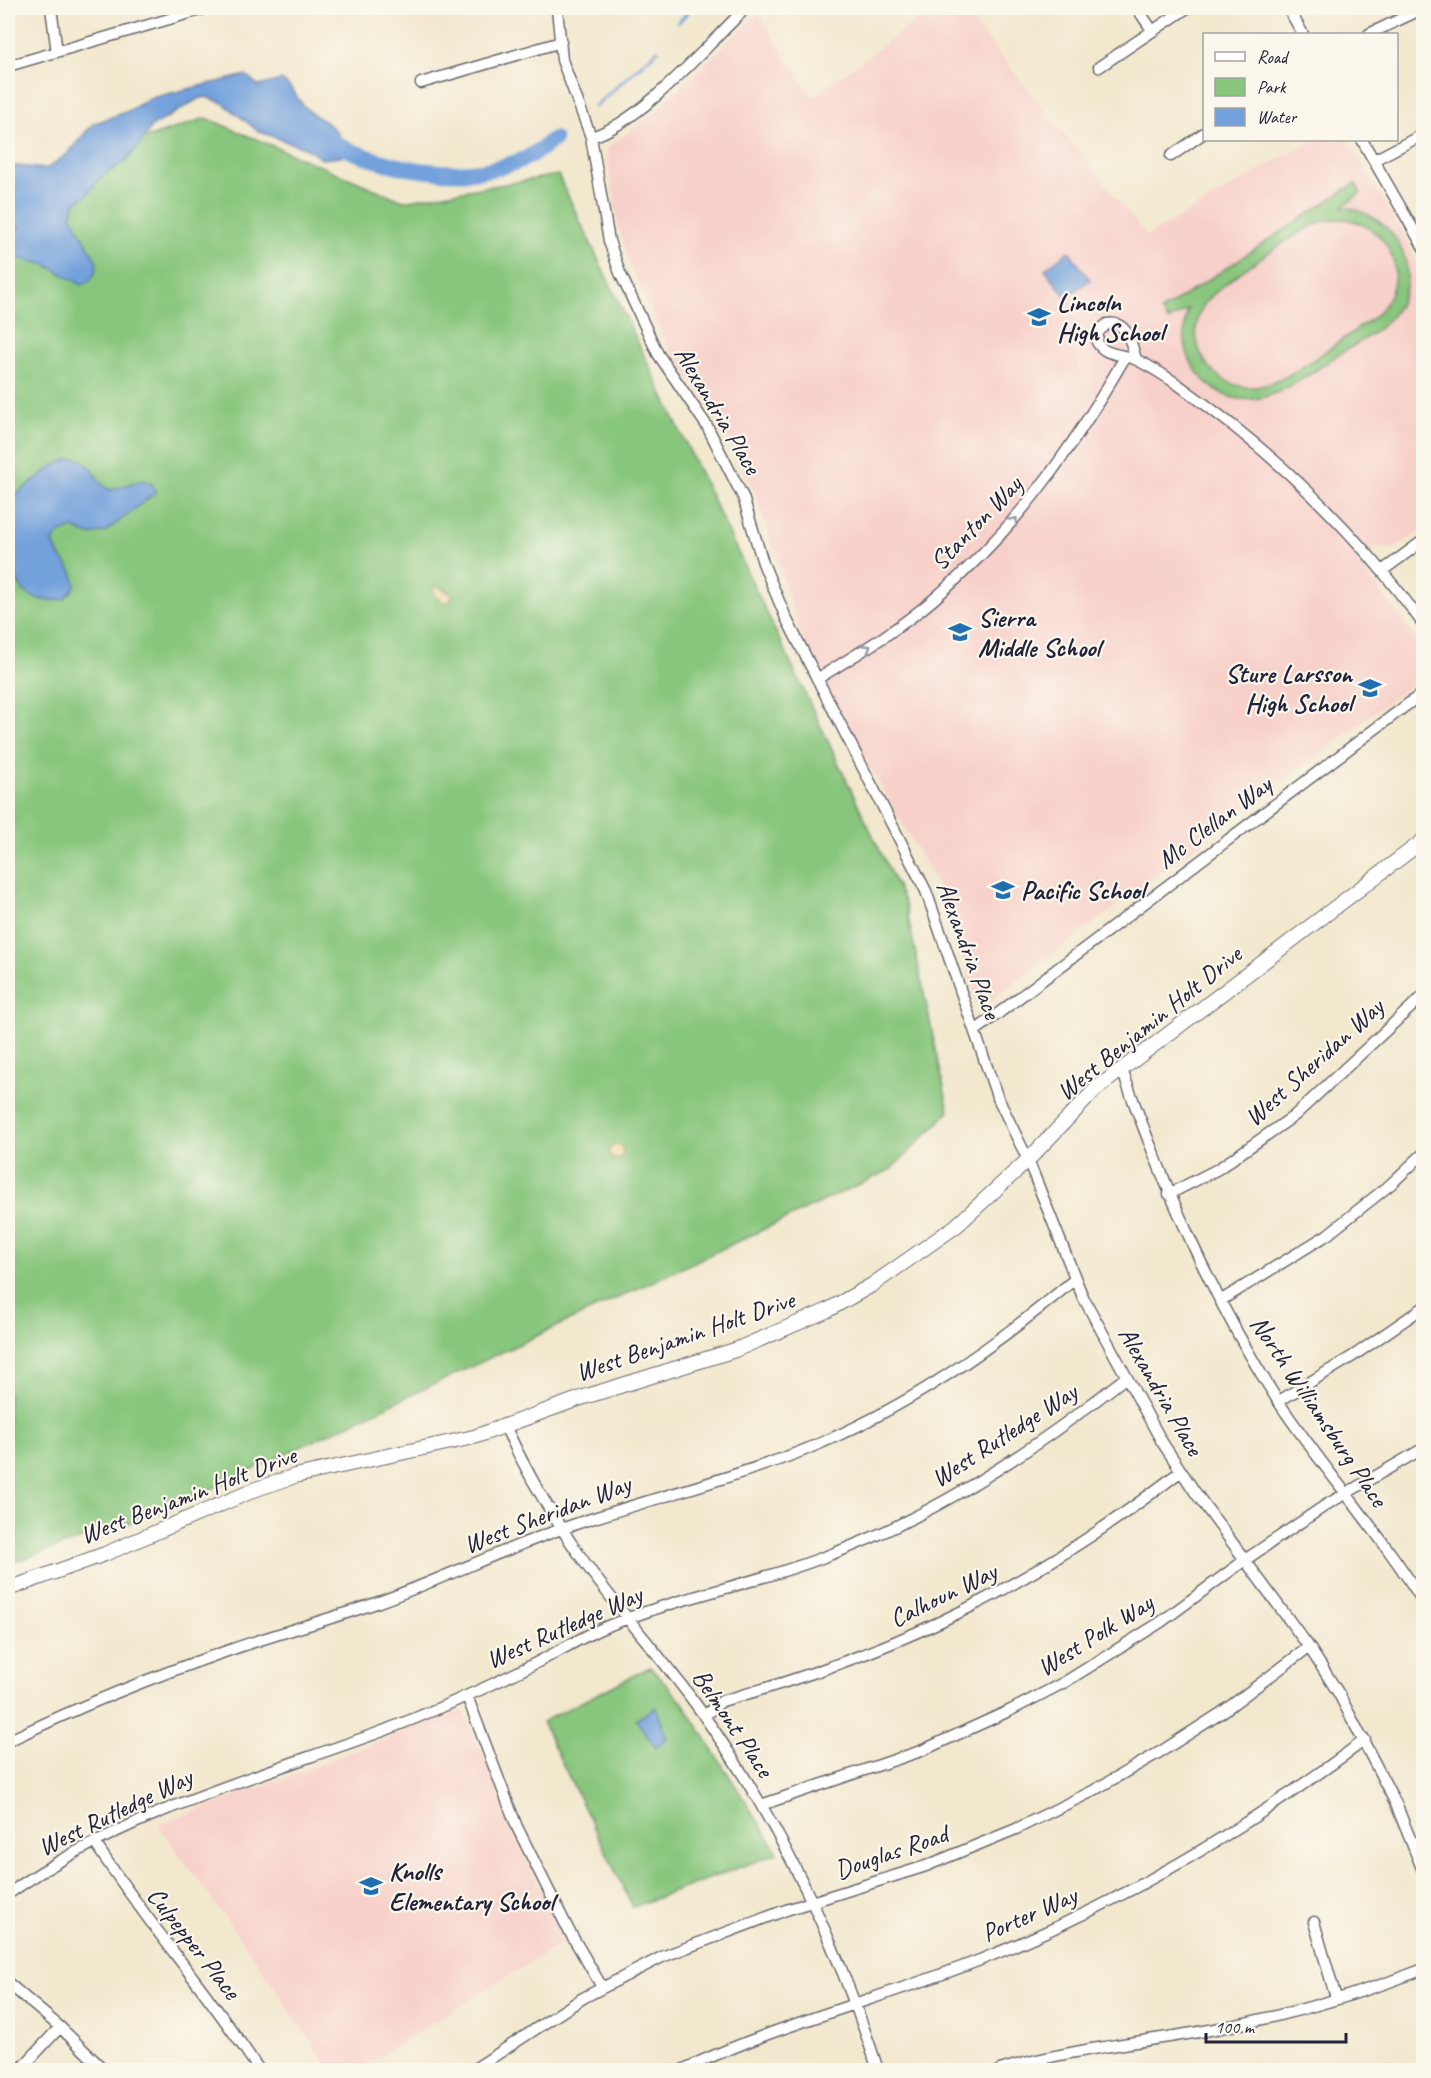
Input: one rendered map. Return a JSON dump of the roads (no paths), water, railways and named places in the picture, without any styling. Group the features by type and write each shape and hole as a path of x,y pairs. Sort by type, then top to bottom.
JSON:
{"main road":[{"name":"West Benjamin Holt Drive","path":"8,1589 105,1554 259,1488 295,1476 474,1437 581,1398 735,1350 826,1311 872,1285 951,1230 988,1200 1083,1100 1424,840"}],"street":[{"path":"51,8 57,52"},
{"path":"8,66 207,8"},
{"name":"Alexandria Place","path":"557,8 567,78 591,137 609,241 620,273 666,371 697,409 743,497 775,594 926,891 997,1096 1028,1160 1075,1279 1125,1378 1181,1470 1310,1647 1365,1740 1396,1804 1424,1873"},
{"path":"591,137 612,128 640,110 746,8"},
{"path":"1137,8 1152,30"},
{"path":"1099,67 1187,8"},
{"path":"1288,8 1302,33"},
{"path":"1371,33 1424,8"},
{"path":"421,83 561,42"},
{"path":"1171,156 1203,134"},
{"path":"1374,160 1424,134"},
{"path":"1363,141 1424,248"},
{"name":"Stanton Way","path":"817,679 915,614 981,555 1026,508 1057,467 1131,358 1178,385 1285,467 1382,571"},
{"path":"1424,540 1382,571 1424,625"},
{"name":"Mc Clellan Way","path":"975,1031 1424,692"},
{"name":"West Sheridan Way","path":"1169,1194 1218,1168 1294,1116 1424,995"},
{"name":"North Williamsburg Place","path":"1122,1070 1169,1194 1220,1301 1279,1401 1345,1494 1420,1590 1424,1603"},
{"path":"1220,1301 1327,1235 1392,1184 1424,1153"},
{"name":"West Sheridan Way","path":"8,1741 106,1696 168,1672 426,1585 562,1529 632,1505 747,1471 810,1448 867,1422 945,1378 978,1356 1075,1279"},
{"path":"1279,1401 1353,1356 1424,1307"},
{"name":"West Rutledge Way","path":"8,1894 95,1843 200,1794 384,1730 468,1696 602,1629 816,1560 910,1520 1009,1464 1056,1432 1125,1378"},
{"name":"Belmont Place","path":"505,1426 530,1477 587,1567 704,1716 761,1805 813,1902 855,2002 878,2070"},
{"name":"West Polk Way","path":"761,1805 921,1751 1011,1710 1119,1649 1245,1560 1345,1494 1424,1448"},
{"name":"Calhoun Way","path":"704,1716 722,1701 853,1660 922,1632 980,1604 1077,1547 1181,1470"},
{"name":"Douglas Road","path":"473,2070 602,1987 705,1938 877,1883 958,1854 1091,1792 1221,1713 1310,1647"},
{"path":"468,1696 517,1827 557,1908 602,1987"},
{"name":"Porter Way","path":"682,2070 738,2045 978,1960 1107,1904 1224,1839 1299,1789 1365,1740"},
{"name":"Culpepper Place","path":"95,1843 132,1900 230,2026 259,2070"},
{"path":"1314,1922 1336,1998"},
{"path":"1000,2070 1066,2054 1213,2030 1336,1998 1424,1969"},
{"path":"8,1983 60,2027 104,2070"},
{"path":"20,2070 60,2027"}],"water":[{"path":"246,75 259,86 281,80 285,83 306,108 335,130 340,136 345,153 341,157 322,159 307,149 258,131 223,103 206,97 198,99 151,127 127,160 101,177 87,195 75,203 71,215 97,262 95,273 89,281 82,285 47,265 8,256 8,228 20,228 8,210 8,165 46,169 67,154 93,124 128,111 151,98"},
{"path":"1069,251 1090,280 1066,297 1045,269"},
{"path":"76,458 88,464 101,483 110,490 143,480 152,484 156,492 105,532 89,535 73,528 58,534 53,541 55,548 72,573 75,586 65,599 39,599 26,592 17,579 13,557 8,547 8,498 17,494 48,469"},
{"path":"656,1707 667,1738 656,1748 636,1720"}],"waterway":[{"path":"678,23 691,8"},
{"path":"594,107 658,50"},
{"path":"325,139 348,150 397,166 449,172 500,167 528,157 554,139"}],"place":[{"name":"Lincoln High School","path":"1039,317"},
{"name":"Sierra Middle School","path":"960,632"},
{"name":"Sture Larsson High School","path":"1370,688"},
{"name":"Pacific School","path":"1003,890"},
{"name":"Knolls Elementary School","path":"371,1886"}]}
